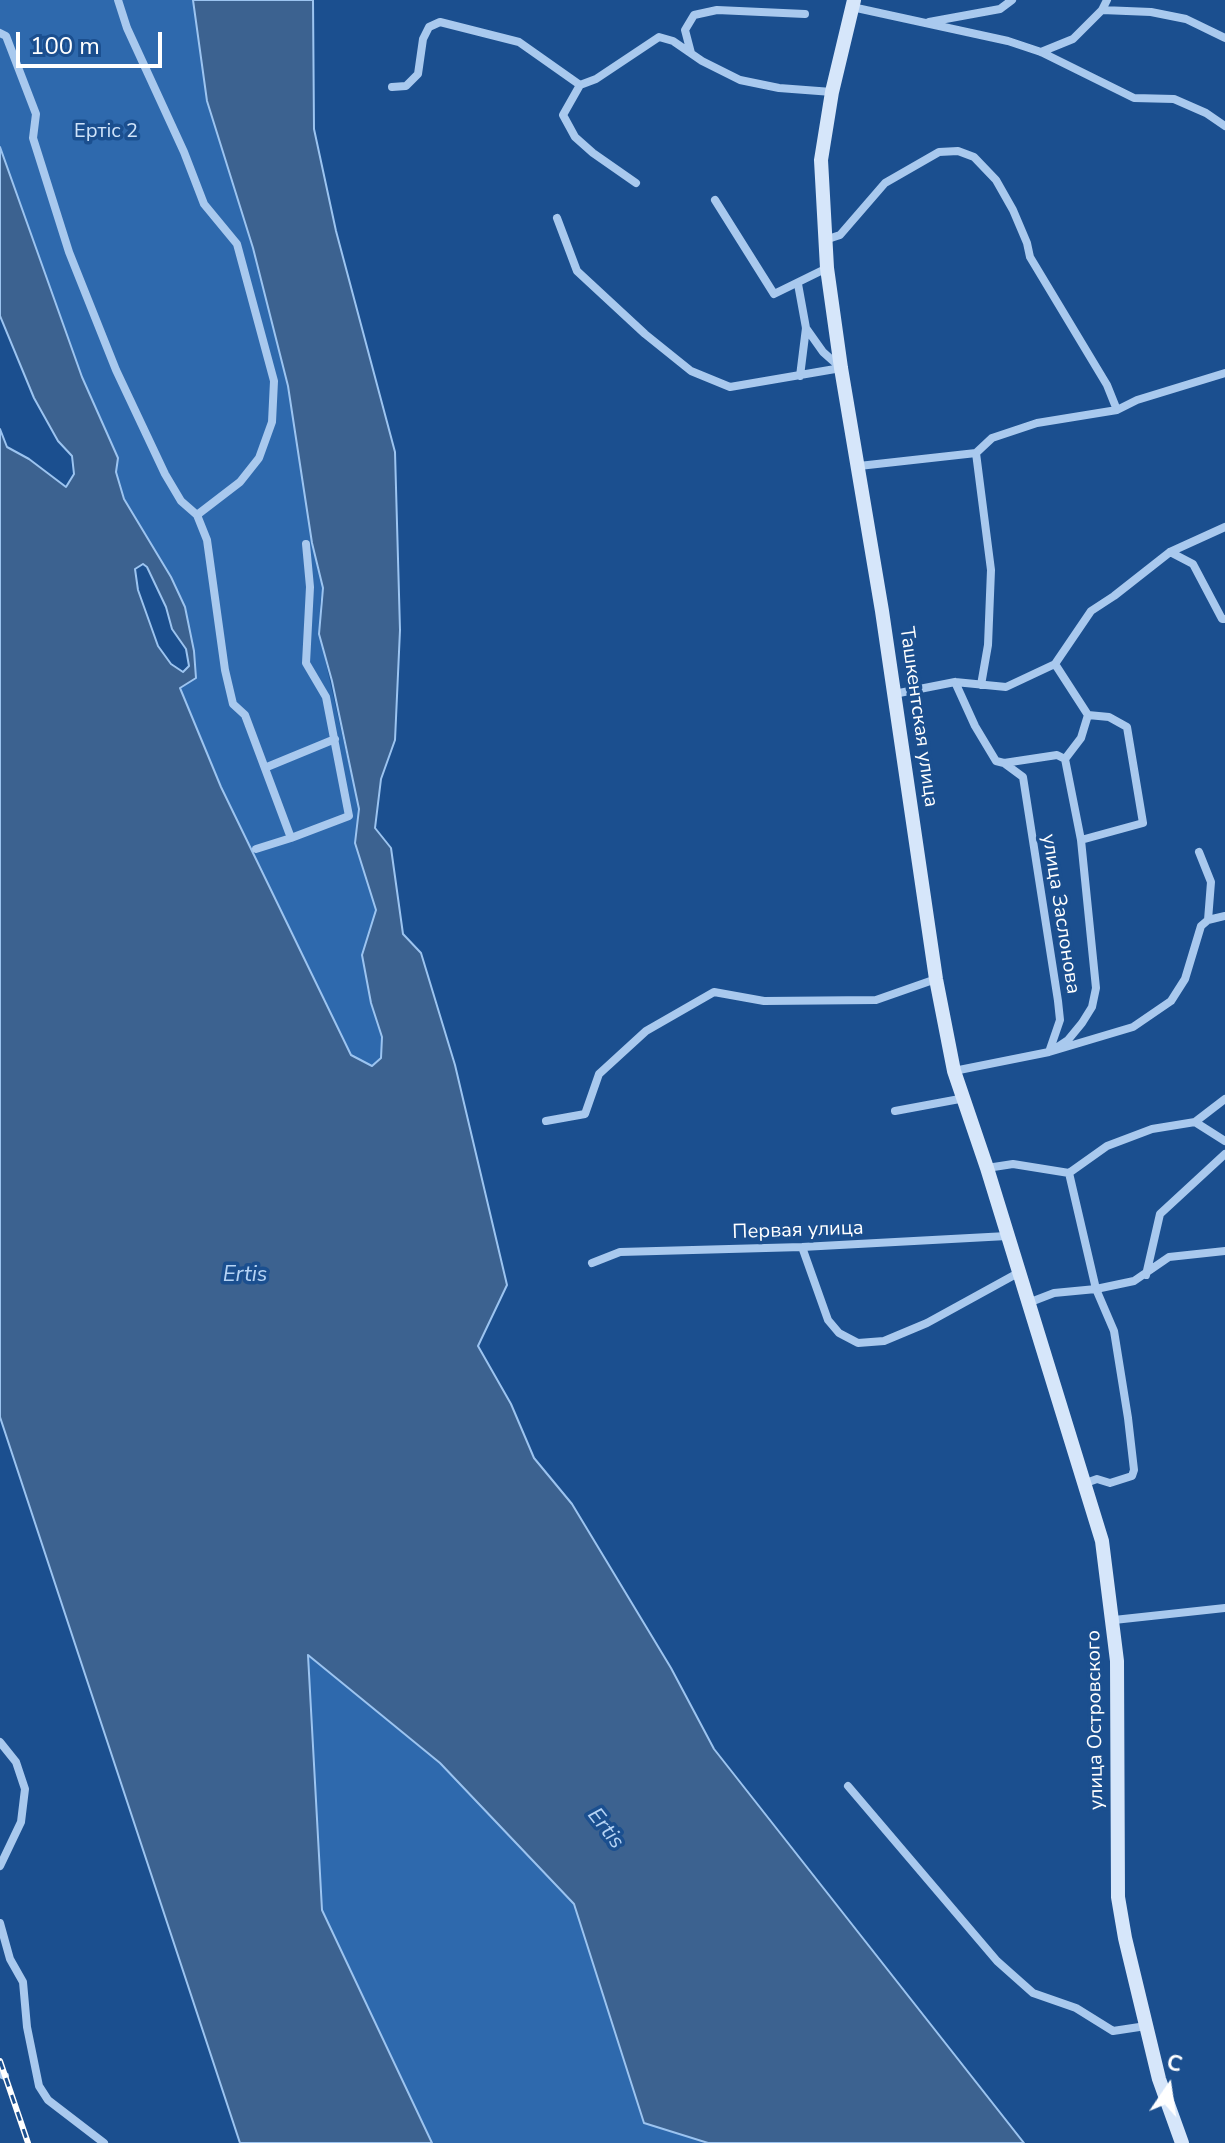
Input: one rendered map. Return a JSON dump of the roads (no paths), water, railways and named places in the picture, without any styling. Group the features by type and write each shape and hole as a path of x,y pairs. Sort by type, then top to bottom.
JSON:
{"main road":[{"name":"Ташкентская улица","path":"853,3 832,92 821,160 827,268 936,979 954,1071"},
{"name":"улица Островского","path":"954,1071 1102,1541 1117,1661 1118,1897 1159,2079 1182,2143"}],"street":[{"path":"118,0 127,28 184,152 204,204 237,244 274,381 272,422 259,458 240,482 197,515"},
{"path":"926,22 1000,9 1012,0"},
{"path":"1041,52 1073,39 1102,10 1107,0"},
{"path":"853,3 887,16 1008,41 1041,52 1134,98 1174,99 1206,113 1225,126"},
{"path":"692,54 685,30 694,15 717,10 805,14"},
{"path":"1102,10 1151,12 1186,19 1225,38"},
{"path":"392,87 406,86 418,74 423,39 429,27 440,22 519,42 580,85"},
{"path":"0,33 6,36 36,114 33,138 69,252 116,370 165,474 181,501 197,515 207,540 225,670 233,704 245,715 291,838"},
{"path":"636,183 575,137 563,115 580,85 596,79 659,37 673,41 740,80 779,88 832,92"},
{"path":"825,240 840,235 885,183 939,152 958,151 974,157 996,180 1013,210 1030,257 1107,385 1117,410"},
{"path":"715,200 774,294 827,268"},
{"path":"557,218 577,271 645,334 691,371 730,387 841,368"},
{"path":"798,284 806,328 800,376"},
{"path":"806,328 823,352 841,368"},
{"path":"859,466 976,453 992,438 1037,423 1117,410 1137,400 1225,373"},
{"path":"976,453 991,570 988,645 981,685"},
{"path":"894,694 955,682 1006,687 1055,664 1091,611 1170,552 1225,527"},
{"path":"256,849 349,816 326,697 306,663 310,587 306,544"},
{"path":"1170,552 1193,564 1222,619 1225,619"},
{"path":"1004,763 1057,755 1065,759 1081,738 1088,715 1055,664"},
{"name":"улица Заслонова","path":"955,682 989,753 996,761 1023,777 1060,1020 1049,1052"},
{"path":"1081,840 1143,823 1127,727 1109,717 1088,715"},
{"path":"267,767 335,739"},
{"name":"улица Заслонова","path":"1049,1052 1068,1040 1082,1023 1092,1007 1096,988 1081,840 1065,759"},
{"path":"1199,852 1211,882 1208,920"},
{"path":"954,1071 1049,1052 1133,1027 1171,1001 1185,979 1201,926 1208,920 1225,916"},
{"path":"546,1121 585,1114 599,1074 646,1031 714,992 764,1001 876,1000 936,979"},
{"path":"895,1111 965,1098"},
{"path":"987,1168 1013,1164 1069,1173 1107,1146 1152,1129 1195,1122 1225,1099"},
{"path":"1195,1122 1225,1141"},
{"path":"1146,1275 1160,1214 1225,1154"},
{"path":"1069,1173 1096,1289 1114,1331 1134,1470 1132,1476 1110,1483 1097,1479 1083,1484"},
{"name":"Первая улица","path":"592,1263 620,1252 802,1247 1007,1236"},
{"path":"802,1247 828,1320 839,1333 858,1343 884,1341 927,1323 1018,1273"},
{"path":"1028,1303 1054,1293 1134,1281 1169,1257 1225,1251"},
{"path":"1114,1620 1225,1608"},
{"path":"0,1742 16,1762 25,1789 21,1822 0,1866"},
{"path":"848,1786 997,1961 1033,1993 1076,2008 1113,2031 1146,2026"},
{"path":"0,1923 10,1959 23,1982 27,2027 39,2086 48,2100 104,2143"}],"water":[{"name":"Ertis","path":"193,0 313,0 314,129 336,231 395,452 400,630 395,740 381,779 375,828 391,848 403,934 421,953 455,1065 507,1285 478,1346 511,1404 534,1458 572,1504 671,1668 714,1749 1024,2143 708,2143 644,2123 574,1904 440,1763 308,1655 322,1910 432,2143 240,2143 0,1417 0,429 7,447 29,459 66,487 74,474 72,456 58,441 34,398 0,316 0,147 82,377 118,458 116,472 124,499 171,577 185,607 196,678 180,688 221,787 351,1055 372,1066 381,1058 382,1037 371,1003 362,955 376,910 355,843 359,809 319,634 323,588 312,543 288,386 253,248 207,101","holes":["143,564 166,607 172,629 186,649 189,666 183,672 171,664 158,646 138,590 135,569"]}],"railway":[{"path":"0,2061 28,2143"}],"park label":[{"name":"Ертіс 2","path":"106,132"}]}
